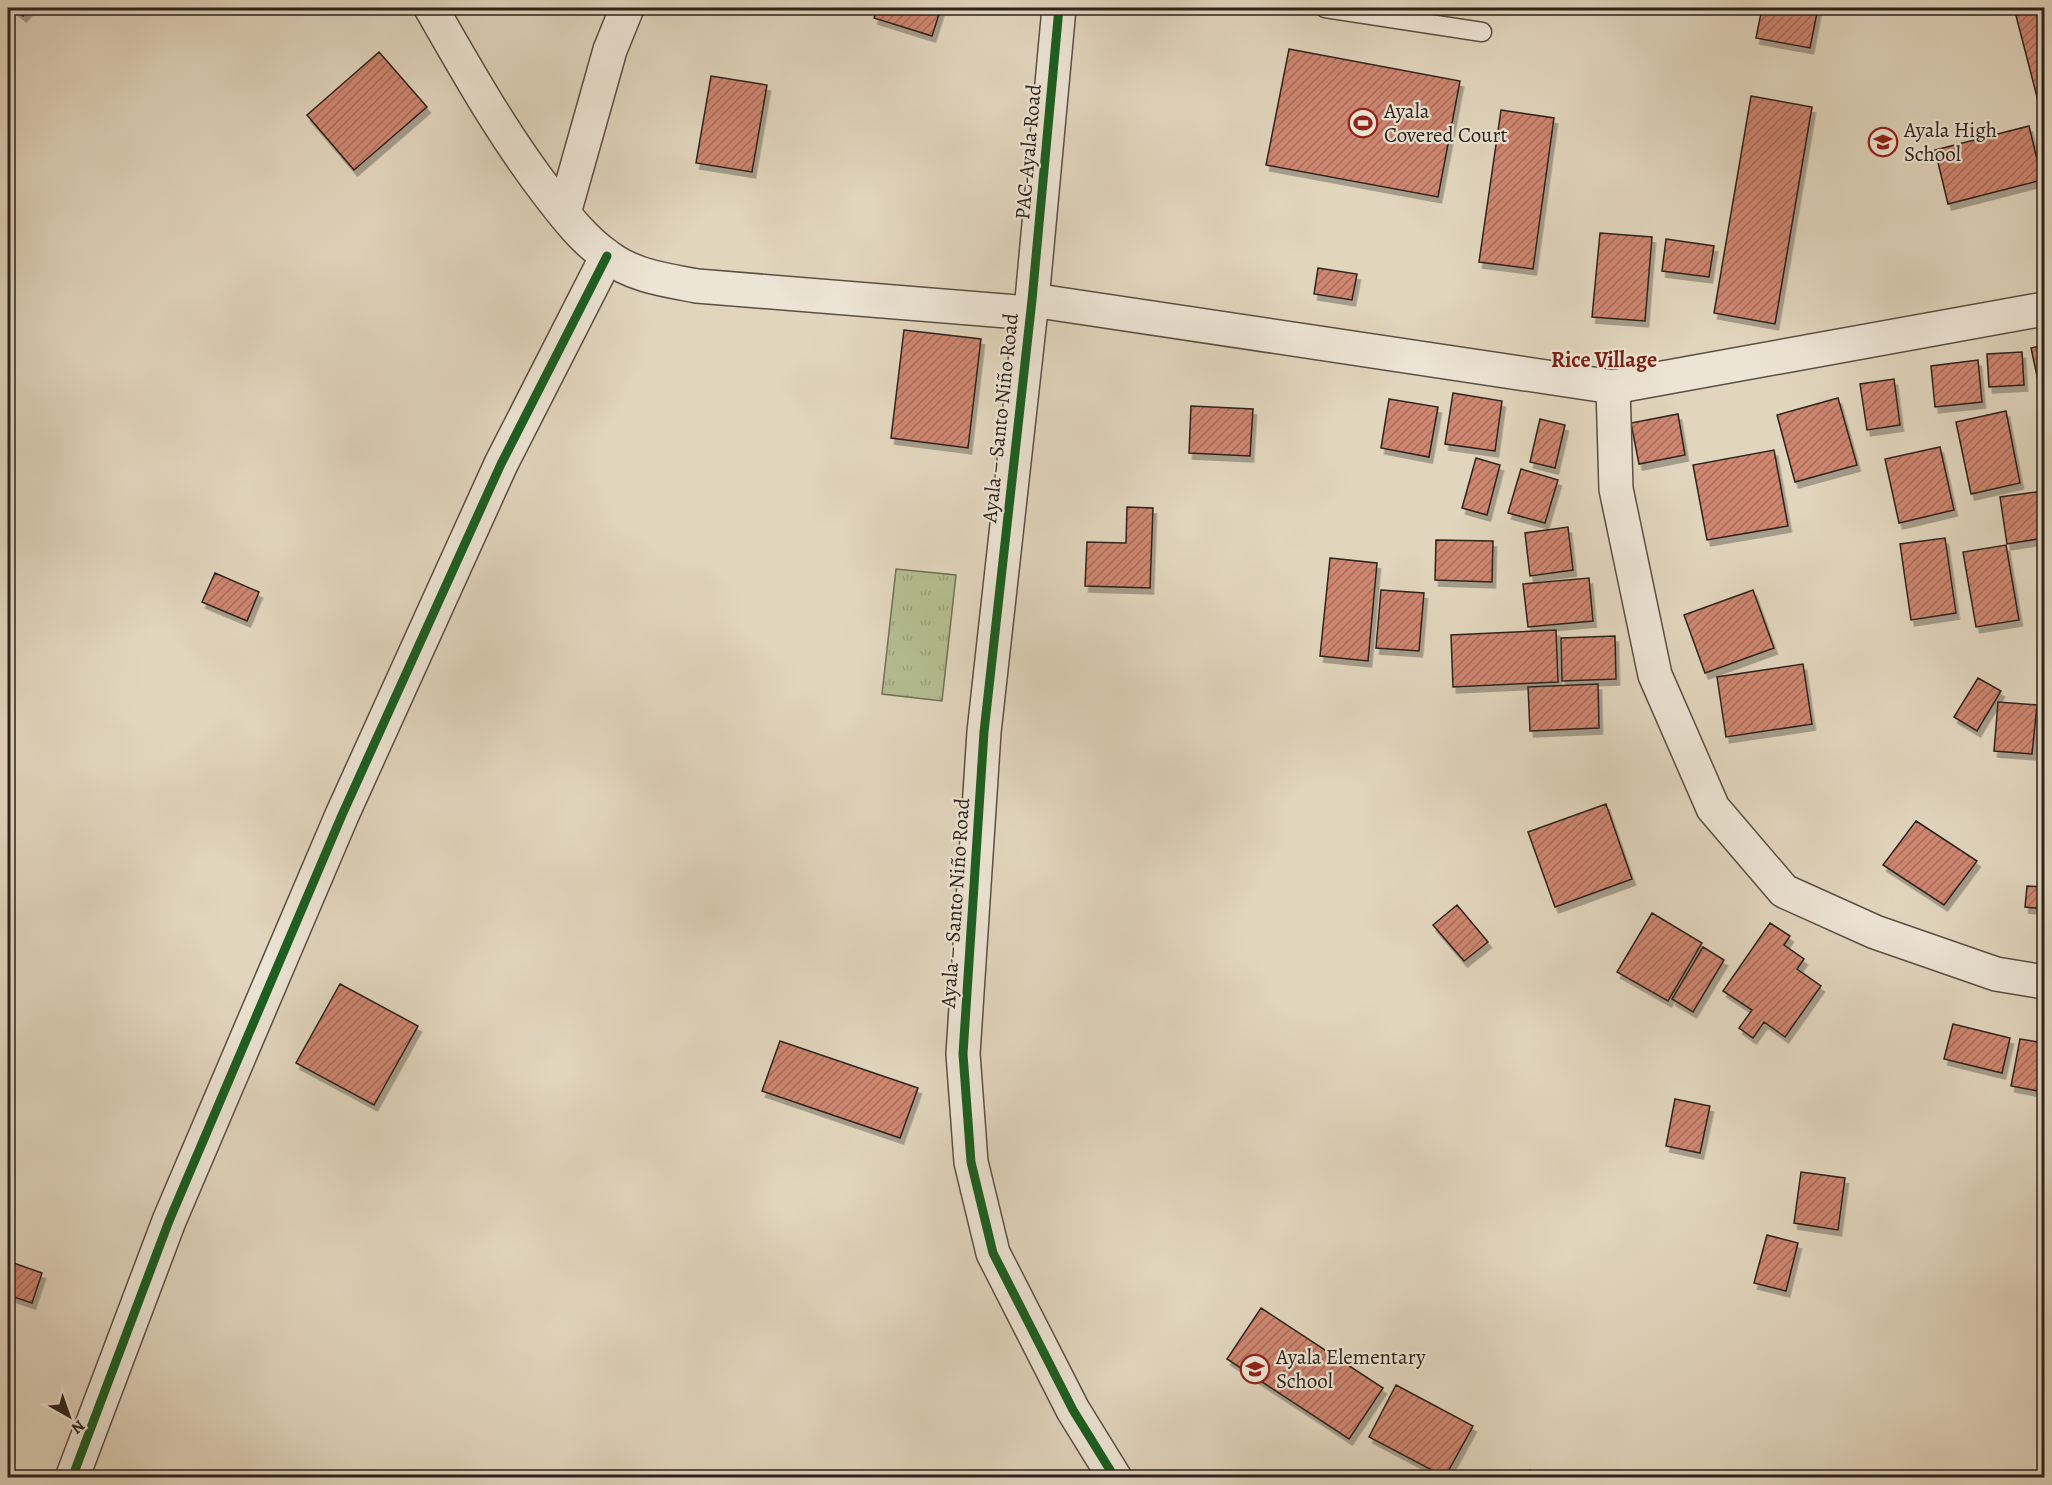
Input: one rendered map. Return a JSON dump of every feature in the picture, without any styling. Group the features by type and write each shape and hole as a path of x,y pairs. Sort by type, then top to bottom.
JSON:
{"street":[{"path":"431,8 481,95 528,168 583,235 607,256 646,276 697,286 1031,306 1613,387 2044,309"},
{"path":"564,213 610,51 627,8"},
{"name":"PAC-Ayala Road","path":"1031,306 1059,8"},
{"path":"72,1478 169,1221 342,815 501,464 607,256"},
{"name":"Ayala – Santo Niño Road","path":"1031,306 984,732 963,1054 971,1162 993,1253 1073,1410 1115,1478"},
{"path":"1613,387 1616,489 1654,675 1713,808 1784,891 1886,936 1996,974 2044,982"}],"lane":[{"path":"1325,8 1482,32"}],"green space":[{"path":"896,569 956,575 942,701 882,694"}],"building":[{"path":"13,8 30,8 23,16"},
{"path":"877,8 941,8 932,36 874,18"},
{"path":"1762,8 1818,8 1810,48 1756,38"},
{"path":"2014,8 2044,8 2044,124"},
{"name":"Ayala Covered Court","path":"1289,49 1460,81 1438,197 1266,165"},
{"path":"379,52 427,107 354,170 307,115"},
{"path":"711,76 767,85 752,172 696,163"},
{"path":"1751,96 1812,107 1775,324 1714,313"},
{"path":"1501,110 1554,118 1533,269 1479,262"},
{"path":"2029,126 2042,180 1948,204 1935,150"},
{"path":"1600,233 1652,237 1645,321 1592,317"},
{"path":"1666,239 1714,246 1709,277 1662,271"},
{"path":"1318,268 1357,274 1352,300 1314,294"},
{"path":"904,330 981,339 968,448 891,438"},
{"path":"2044,345 2044,408 2031,348"},
{"path":"2022,352 2024,385 1989,387 1987,354"},
{"path":"1978,360 1982,402 1935,407 1931,366"},
{"path":"1894,379 1900,425 1867,430 1860,384"},
{"path":"1453,393 1502,401 1495,451 1445,444"},
{"path":"1838,398 1857,465 1795,482 1777,415"},
{"path":"1389,399 1438,407 1429,457 1381,448"},
{"path":"1191,406 1253,409 1250,456 1189,453"},
{"path":"2006,411 2020,483 1971,494 1956,422"},
{"path":"1678,414 1685,455 1639,464 1631,423"},
{"path":"1540,419 1565,425 1555,468 1530,462"},
{"path":"1940,447 1954,510 1899,523 1885,459"},
{"path":"1774,450 1788,526 1707,540 1693,465"},
{"path":"1476,458 1500,465 1487,515 1462,508"},
{"path":"1521,469 1558,480 1545,523 1508,513"},
{"path":"2044,491 2044,538 2007,544 2000,497"},
{"path":"1127,507 1153,508 1150,588 1085,586 1087,542 1126,543"},
{"path":"1568,527 1573,570 1530,576 1525,533"},
{"path":"1945,538 1956,613 1911,620 1900,544"},
{"path":"1436,540 1493,541 1492,582 1435,580"},
{"path":"2006,545 2019,620 1976,627 1963,552"},
{"path":"1330,558 1377,563 1368,661 1320,656"},
{"path":"215,573 259,592 247,621 202,602"},
{"path":"1589,578 1593,621 1528,627 1523,584"},
{"path":"1381,590 1424,593 1419,651 1376,648"},
{"path":"1753,590 1774,648 1705,673 1684,615"},
{"path":"1556,630 1558,682 1453,687 1451,635"},
{"path":"1615,636 1616,679 1562,681 1561,638"},
{"path":"1803,664 1812,724 1726,737 1717,677"},
{"path":"1978,678 2001,691 1977,731 1954,717"},
{"path":"1598,684 1599,728 1530,731 1528,687"},
{"path":"1998,702 2037,705 2032,754 1994,751"},
{"path":"1606,804 1632,879 1555,907 1528,832"},
{"path":"1916,821 1977,861 1944,905 1883,865"},
{"path":"2027,886 2044,887 2044,909 2025,907"},
{"path":"1457,905 1488,942 1464,961 1433,925"},
{"path":"1652,913 1702,943 1668,1001 1617,972"},
{"path":"1770,923 1790,936 1784,945 1804,959 1797,969 1821,986 1785,1037 1764,1022 1753,1038 1739,1028 1752,1010 1723,991"},
{"path":"1703,947 1724,960 1693,1012 1672,999"},
{"path":"340,984 418,1026 374,1105 296,1063"},
{"path":"1953,1024 2010,1038 2002,1073 1944,1059"},
{"path":"2020,1039 2044,1043 2044,1092 2011,1086"},
{"path":"780,1041 918,1088 900,1138 762,1091"},
{"path":"1675,1099 1710,1106 1700,1153 1666,1146"},
{"path":"1801,1172 1845,1178 1838,1230 1794,1223"},
{"path":"1767,1235 1798,1243 1786,1291 1754,1283"},
{"path":"8,1261 42,1273 32,1303 8,1295"},
{"path":"1261,1308 1383,1388 1349,1439 1227,1359"},
{"path":"1396,1385 1473,1426 1445,1477 1369,1437"},
{"path":"1530,1470 1541,1478 1524,1478"},
{"path":"502,1472 516,1478 500,1478"}],"cycle path":[{"path":"1059,8 1032,300 984,732 963,1054 971,1162 993,1253 1073,1410 1115,1478"},
{"path":"72,1478 169,1221 342,815 501,464 607,256"}],"place":[{"name":"Ayala Covered Court","path":"1363,123"},
{"name":"Ayala High School","path":"1883,142"},
{"name":"Ayala Elementary School","path":"1255,1369"}],"district":[{"name":"Rice Village","path":"1604,359"}]}
